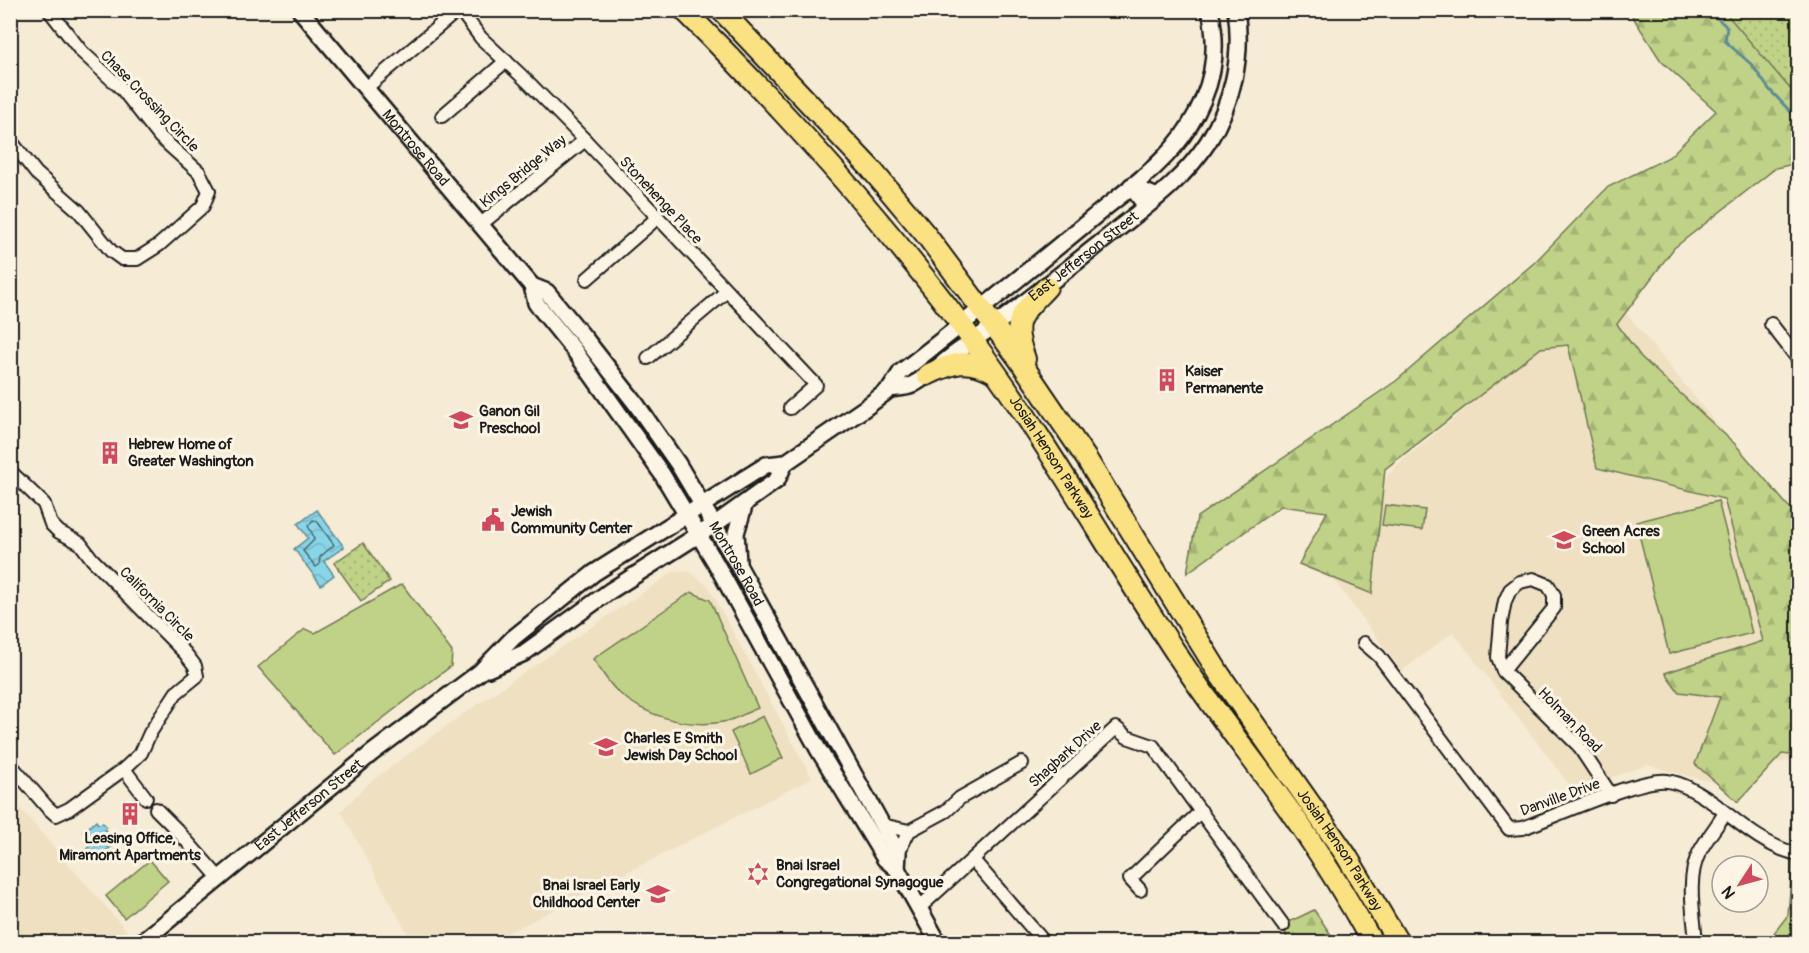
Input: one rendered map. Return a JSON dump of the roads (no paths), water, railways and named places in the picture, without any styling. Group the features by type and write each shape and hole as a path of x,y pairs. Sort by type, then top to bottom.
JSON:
{"main road":[{"name":"Josiah Henson Parkway","path":"684,10 850,188 906,254 973,341 1066,478 1173,649 1301,826 1372,942"},
{"name":"Josiah Henson Parkway","path":"721,10 871,169 926,235 995,326 1086,458 1220,675 1346,855 1398,942"},
{"path":"1032,378 1020,346 1017,327 1024,311 1047,287"},
{"path":"927,375 946,366 969,362 996,374"},
{"path":"1066,478 1094,506 1123,546 1130,551 1144,553"}],"street":[{"name":"Chase Crossing Circle","path":"10,140 36,173 79,210 111,250 122,259 137,259 159,245 203,206 209,191 199,172 160,137 122,88 81,51 49,10"},
{"name":"Montrose Road","path":"300,10 532,286 536,303 574,350 662,474 818,749 885,859 898,861"},
{"path":"366,88 459,10"},
{"name":"Stonehenge Place","path":"459,10 481,38 585,140 816,385 790,408"},
{"name":"East Jefferson Street","path":"142,942 372,753 480,672 513,638 594,573 766,465 785,463 890,390 901,372 982,309 1159,162 1181,138 1198,110 1212,77 1214,41 1210,10"},
{"name":"East Jefferson Street","path":"890,390 911,386 995,326 1047,287 1152,201 1188,168 1209,140 1222,115 1234,79 1238,44 1236,10"},
{"path":"442,116 506,61"},
{"name":"Kings Bridge Way","path":"481,224 585,140"},
{"path":"1131,186 1152,201"},
{"path":"587,279 657,218"},
{"name":"Montrose Road","path":"532,286 548,292 636,404 678,464 738,566 882,825 938,942"},
{"path":"648,358 727,291"},
{"path":"1771,324 1798,359"},
{"name":"East Jefferson Street","path":"480,672 524,653 610,591 714,525 777,480 785,463"},
{"name":"California Circle","path":"10,471 44,504 51,524 59,532 80,543 92,559 186,653 195,666 196,675 176,693 150,733 141,753 124,769 69,809 56,815 46,807 10,764"},
{"path":"738,566 736,533 746,502"},
{"path":"1533,579 1548,585 1554,595 1554,608 1503,671 1498,657 1501,622 1505,601 1510,590 1520,582 1533,579"},
{"name":"Danville Drive","path":"1364,643 1379,656 1509,829 1523,828 1611,795 1653,782 1666,781 1681,785 1706,798 1756,835 1780,848 1798,854"},
{"name":"Holman Road","path":"1503,671 1578,745 1611,795"},
{"name":"Shagbark Drive","path":"920,908 950,878 973,860 1116,728 1127,737 1153,746 1283,925"},
{"path":"882,825 909,831 946,811 960,798 1022,763"},
{"path":"124,769 146,798"},
{"path":"156,809 219,879"},
{"path":"1140,890 1130,879 1201,811"},
{"path":"1696,942 1692,894 1693,873 1698,854 1725,813"},
{"path":"898,861 909,831"},
{"path":"973,860 1044,942"}],"water":[{"path":"317,510 344,547 324,561 334,575 321,585 294,549 308,538 298,524"},
{"path":"96,821 106,826 105,830 115,844 93,861 87,860 84,856 91,844 83,832"}],"waterway":[{"path":"1708,10 1727,27 1725,41 1752,65 1769,89 1798,117"}],"place":[{"name":"Kaiser Permanente","path":"1167,380"},
{"name":"Ganon Gil Preschool","path":"461,420"},
{"name":"Hebrew Home of Greater Washington","path":"110,453"},
{"name":"Jewish Community Center","path":"493,520"},
{"name":"Green Acres School","path":"1564,540"},
{"name":"Charles E Smith Jewish Day School","path":"606,747"},
{"name":"Leasing Office, Miramont Apartments","path":"130,814"},
{"name":"Bnai Israel Congregational Synagogue","path":"758,874"},
{"name":"Bnai Israel Early Childhood Center","path":"658,894"}]}
